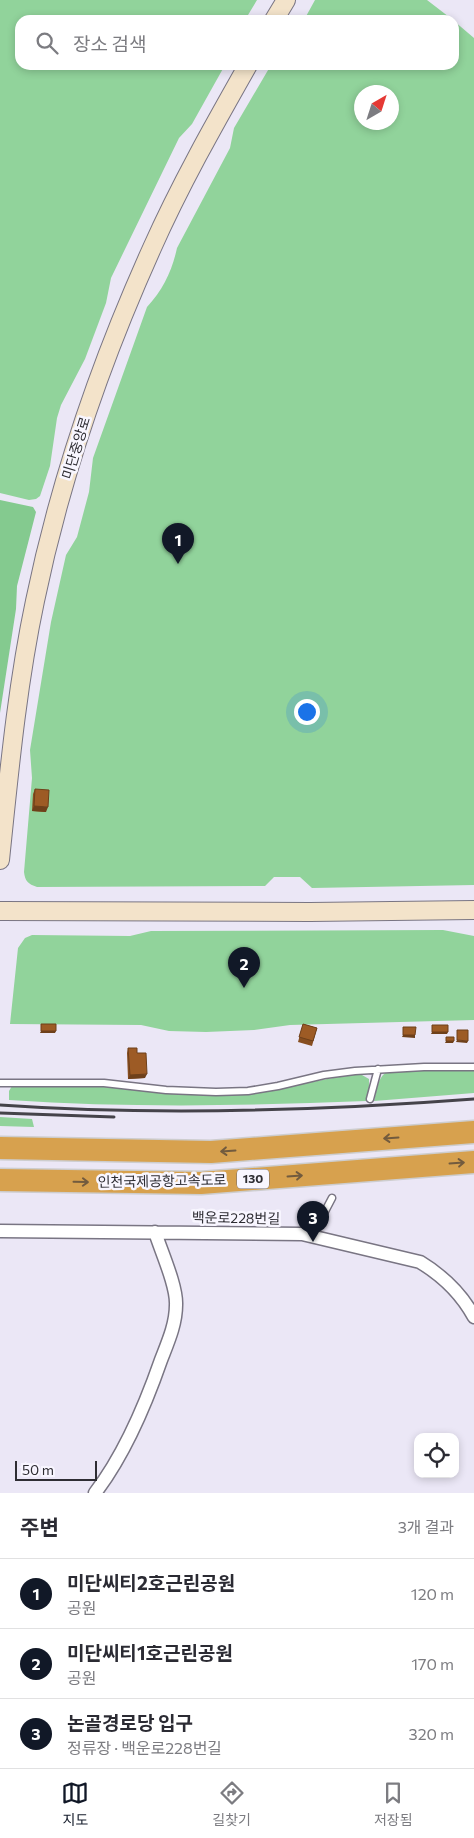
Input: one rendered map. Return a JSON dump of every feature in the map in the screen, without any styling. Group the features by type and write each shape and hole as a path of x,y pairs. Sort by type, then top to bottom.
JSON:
{"highway":[{"name":"인천국제공항고속도로","path":"0,1148 211,1152 474,1132"},
{"name":"인천국제공항고속도로","path":"0,1180 201,1183 474,1162"}],"street":[{"path":"277,15 286,0"},
{"name":"미단중앙로","path":"0,860 20,682 35,600 57,510 82,426 111,346 152,249 186,178 245,70"},
{"path":"0,911 310,912 474,910"},
{"name":"백운로228번길","path":"0,1230 302,1234 420,1262 437,1272 451,1284 474,1318"},
{"path":"95,1493 115,1464 147,1400 174,1326 175,1293 155,1232"}],"lane":[{"path":"0,1083 84,1082 188,1092 232,1092 278,1086 324,1075 378,1069 474,1067"},
{"path":"370,1099 378,1069"},
{"path":"312,1236 332,1198"}],"green space":[{"path":"0,0 257,0 248,15 15,15 15,70 222,70 192,124 179,138 111,278 106,303 85,359 61,405 57,418 50,466 40,496 29,500 0,493"},
{"path":"315,0 427,0 446,15 307,15"},
{"path":"459,25 474,38 474,885 312,888 300,877 274,877 265,886 37,887 31,885 26,880 24,872 32,778 30,750 51,622 66,555 77,537 89,492 93,458 147,307 158,294 166,280 177,248 230,148 234,128 268,70 459,70"},
{"path":"0,500 33,507 36,512 17,586 16,609 0,713"},
{"path":"443,930 474,936 474,1020 290,1025 254,1030 206,1032 169,1031 141,1025 10,1024 18,948 25,938 32,935 130,936 151,931"},
{"path":"474,1069 474,1093 374,1101 380,1079 389,1071"},
{"path":"362,1075 369,1079 366,1101 188,1105 54,1103 9,1100 9,1091 12,1086 92,1085 178,1094 214,1095 249,1093"},
{"path":"0,1117 32,1119 34,1127 0,1126"}],"building":[{"path":"35,789 49,790 48,807 34,806"},
{"path":"41,1024 56,1024 56,1031 41,1031"},
{"path":"303,1024 317,1028 313,1041 299,1037"},
{"path":"432,1025 448,1025 448,1032 432,1032"},
{"path":"403,1027 416,1027 415,1035 403,1035"},
{"path":"457,1030 468,1030 468,1041 457,1040"},
{"path":"446,1037 454,1037 454,1041 446,1041"},
{"path":"128,1048 137,1048 137,1053 146,1053 147,1074 130,1075"}],"railway":[{"path":"0,1105 118,1110 237,1111 356,1107 474,1099"},
{"path":"0,1113 114,1117"}],"place":[{"name":"미단씨티2호근린공원","path":"178,564"},
{"name":"미단씨티1호근린공원","path":"244,988"},
{"name":"논골경로당 입구","path":"313,1242"}]}
